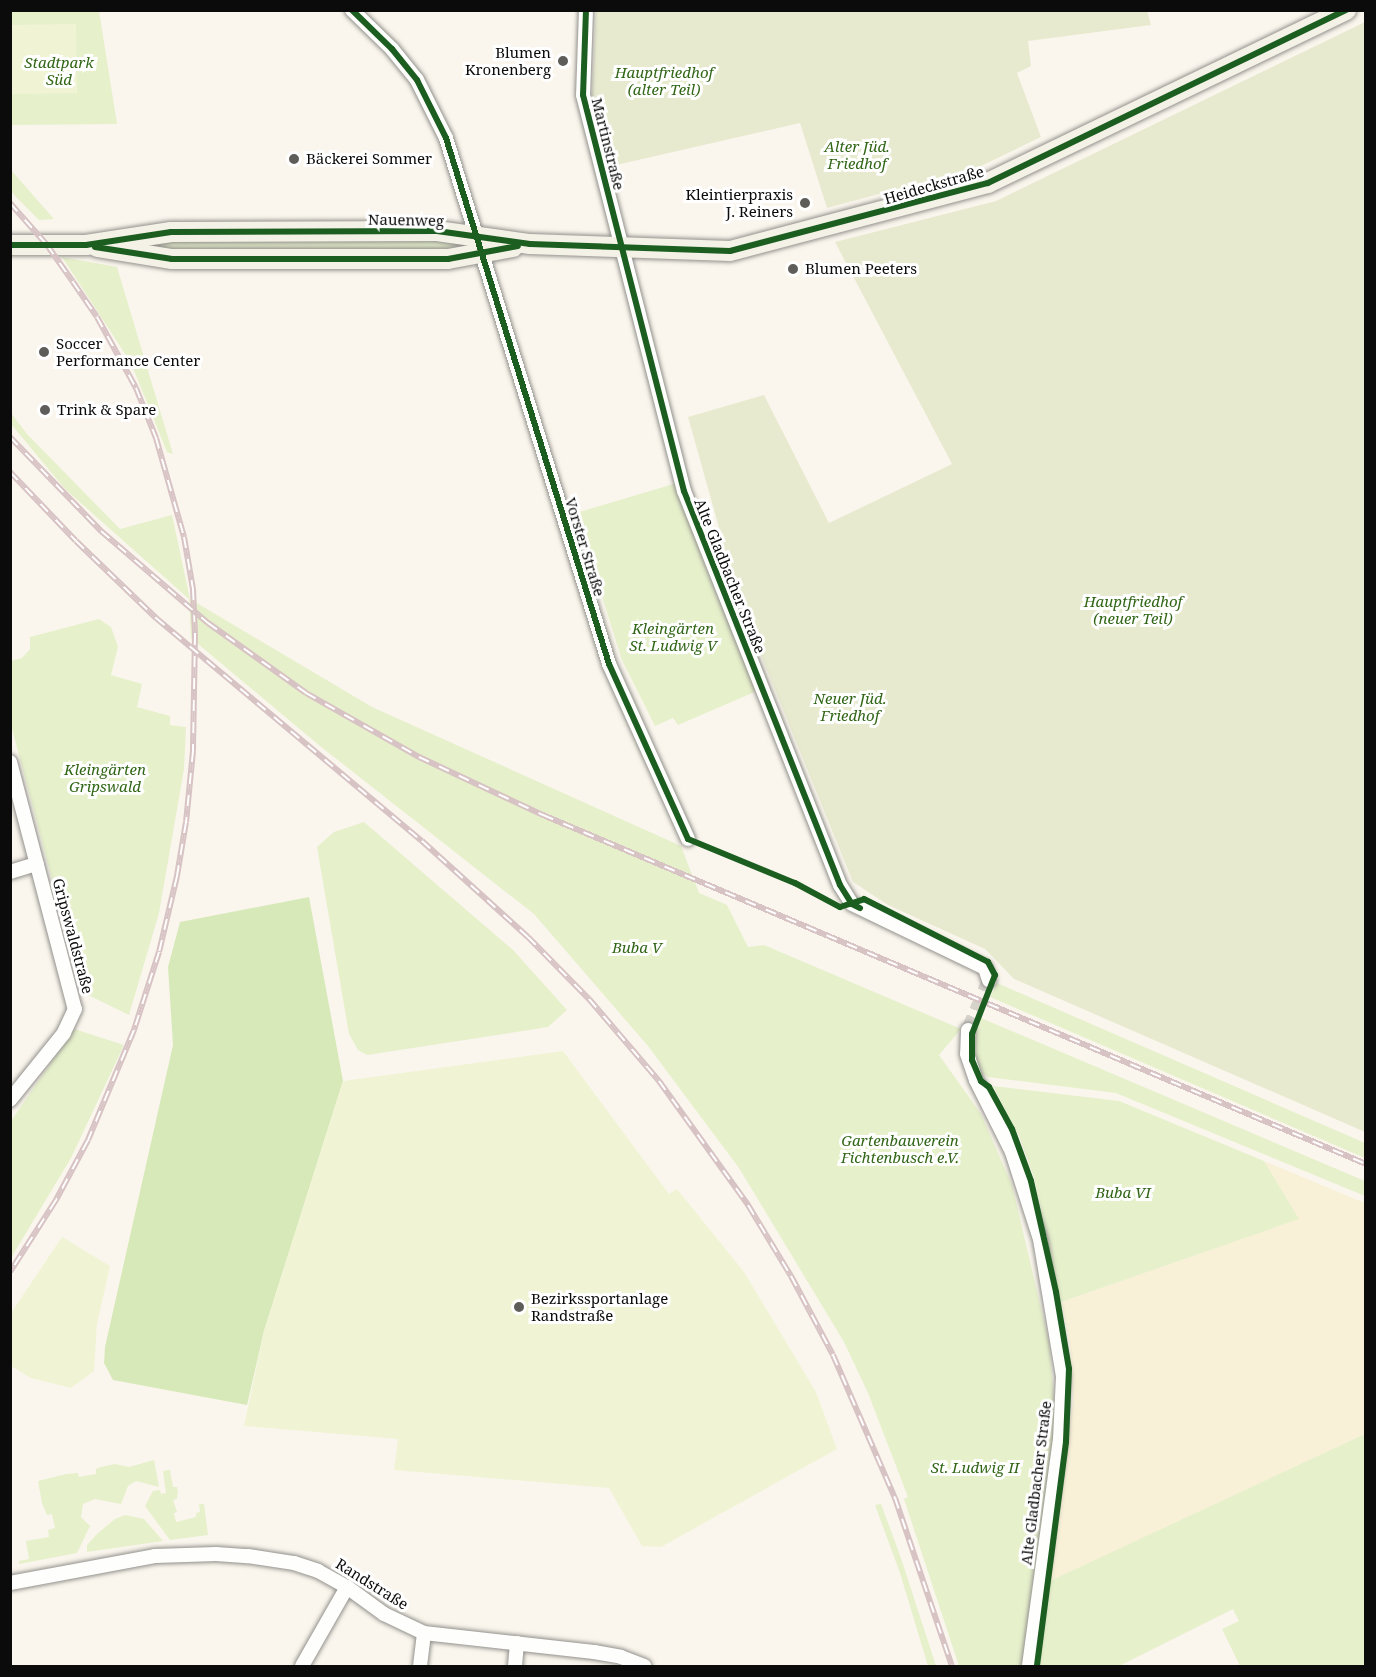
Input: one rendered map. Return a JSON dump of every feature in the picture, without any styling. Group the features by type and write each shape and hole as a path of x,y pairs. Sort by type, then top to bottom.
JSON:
{"street":[{"path":"352,10 392,50 426,96 446,138 478,245"},
{"name":"Martinstraße","path":"585,10 583,95 621,245"},
{"name":"Heideckstraße","path":"530,244 621,245 704,252 730,251 977,187 1018,170 1346,10"},
{"name":"Nauenweg","path":"10,245 86,245 171,232 437,231 478,245 530,244"},
{"name":"Nauenweg","path":"86,245 172,259 448,259 478,245"},
{"name":"Vorster Straße","path":"478,245 609,664 688,839"},
{"name":"Alte Gladbacher Straße","path":"621,245 684,491 840,885 852,904 985,968 989,980"},
{"name":"Gripswaldstraße","path":"10,762 75,1010 64,1033 10,1100"},
{"path":"10,872 37,864"},
{"name":"Alte Gladbacher Straße","path":"969,1030 967,1054 1011,1152 1040,1239 1063,1376 1060,1439 1029,1666"},
{"name":"Randstraße","path":"10,1583 125,1560 216,1554 294,1563 318,1571 347,1587 384,1614 424,1633 621,1657 644,1666"},
{"path":"302,1666 347,1587"},
{"path":"420,1666 424,1633"},
{"path":"515,1666 517,1643"}],"shaded area":[{"path":"1264,1161 1365,1203 1365,1434 1050,1582 1073,1400 1070,1345 1061,1302 1298,1219"}],"green space":[{"name":"Hauptfriedhof (alter Teil)","path":"1147,10 1151,25 1028,41 1031,66 1017,73 1041,137 979,167 827,208 800,123 616,165 592,96 596,11"},
{"name":"Stadtpark Süd","path":"10,11 99,11 117,124 11,125"},
{"name":"Hauptfriedhof (neuer Teil)","path":"1365,22 1365,1132 1014,979 985,949 888,905 853,882 741,606 688,417 764,395 829,523 952,464 835,242 996,201"},
{"path":"76,24 77,93 11,94 11,25"},
{"path":"11,170 54,219 39,220 15,196 11,191"},
{"path":"438,237 467,244 467,247 464,250 171,254 145,245 149,240"},
{"path":"62,257 117,267 173,454 167,452 131,363"},
{"path":"11,413 27,434 120,529 172,515 190,599 372,707 681,846 699,893 727,905 748,947 764,945 961,1029 939,1055 981,1114 1012,1185 1049,1342 1054,1399 1058,1400 1022,1666 959,1666 904,1499 908,1497 868,1393 844,1342 739,1168 648,1046 534,914 320,746 191,638 189,599 65,489 11,424"},
{"name":"Kleingärten St. Ludwig V","path":"677,483 706,569 757,691 678,725 673,718 655,726 622,660 576,513"},
{"name":"Kleingärten Gripswald","path":"99,619 111,627 118,647 111,675 142,684 137,707 170,716 170,725 186,727 184,769 159,913 129,1015 82,992 11,725 11,661 22,658 30,649 30,637"},
{"path":"364,822 513,950 567,1010 548,1027 367,1055 358,1050 349,1034 317,847 334,832"},
{"path":"309,897 343,1081 264,1331 247,1405 113,1380 104,1363 105,1347 173,1045 168,967 180,922"},
{"path":"997,983 1365,1143 1365,1158 990,997"},
{"path":"981,1018 1365,1181 1365,1196 1116,1093 988,1077 979,1071 975,1060 976,1032"},
{"path":"74,1029 124,1045 71,1158 11,1258 11,1121"},
{"name":"Bezirkssportanlage Randstraße","path":"563,1051 669,1194 677,1189 744,1272 816,1392 837,1449 661,1547 642,1546 609,1488 394,1470 398,1439 244,1426 264,1331 343,1081"},
{"name":"Buba VI","path":"993,1086 1119,1101 1264,1161 1299,1219 1061,1302 1034,1177 1019,1136"},
{"path":"62,1237 110,1266 97,1324 94,1371 71,1388 31,1378 11,1366 11,1313"},
{"path":"1365,1434 1365,1666 1240,1666 1222,1629 1239,1621 1233,1609 1119,1666 1039,1666 1050,1581"},
{"path":"154,1460 159,1487 136,1481 128,1486 121,1504 95,1499 83,1504 81,1517 90,1526 77,1553 19,1564 19,1561 29,1559 26,1541 49,1537 48,1530 55,1528 52,1514 47,1515 42,1503 38,1481 66,1474 78,1473 79,1477 96,1474 96,1469 101,1467 115,1464 129,1467"},
{"path":"170,1470 173,1487 177,1487 178,1491 177,1499 173,1500 177,1512 174,1513 176,1522 196,1517 196,1513 200,1512 199,1504 204,1504 208,1535 170,1540 145,1506 153,1491 160,1490 161,1494 166,1493 163,1471"},
{"path":"881,1504 936,1666 928,1666 900,1573 875,1505"},
{"path":"125,1515 144,1519 163,1541 87,1552 87,1545 97,1534 115,1519"}],"tunnel":[{"path":"968,1030 989,980"}],"railway":[{"path":"10,203 47,245 97,317 136,388 156,438 184,537 193,589 195,634 193,751 186,822 177,876 159,952 134,1030 88,1140 56,1200 10,1272"},
{"path":"10,437 101,531 208,623 306,693 419,757 543,815 1366,1164"},
{"path":"10,472 76,541 156,618 422,841 528,937 589,999 659,1081 748,1205 791,1276 833,1355 895,1498 952,1666"}],"cycle path":[{"path":"352,10 392,49 417,80 446,138 609,664 688,839 795,883 840,907 864,899 988,962 995,975 972,1034 972,1060 981,1081 989,1087 1012,1129 1031,1181 1056,1292 1069,1369 1066,1442 1037,1666"},
{"path":"586,10 583,95 684,491 840,885 852,904 860,908"},
{"path":"10,245 86,245 171,232 437,231 530,244 730,251 988,183 1346,10"},
{"path":"95,247 172,259 448,259 518,246"}],"place":[{"name":"Blumen Kronenberg","path":"563,61"},
{"name":"Bäckerei Sommer","path":"294,159"},
{"name":"Kleintierpraxis J. Reiners","path":"805,203"},
{"name":"Blumen Peeters","path":"793,269"},
{"name":"Soccer Performance Center","path":"44,352"},
{"name":"Trink & Spare","path":"45,410"},
{"name":"Bezirkssportanlage Randstraße","path":"519,1307"}],"park label":[{"name":"Alter Jüd. Friedhof","path":"857,154"},
{"name":"Neuer Jüd. Friedhof","path":"850,706"},
{"name":"Buba V","path":"637,948"},
{"name":"Gartenbauverein Fichtenbusch e.V.","path":"900,1148"},
{"name":"St. Ludwig II","path":"975,1468"}]}
